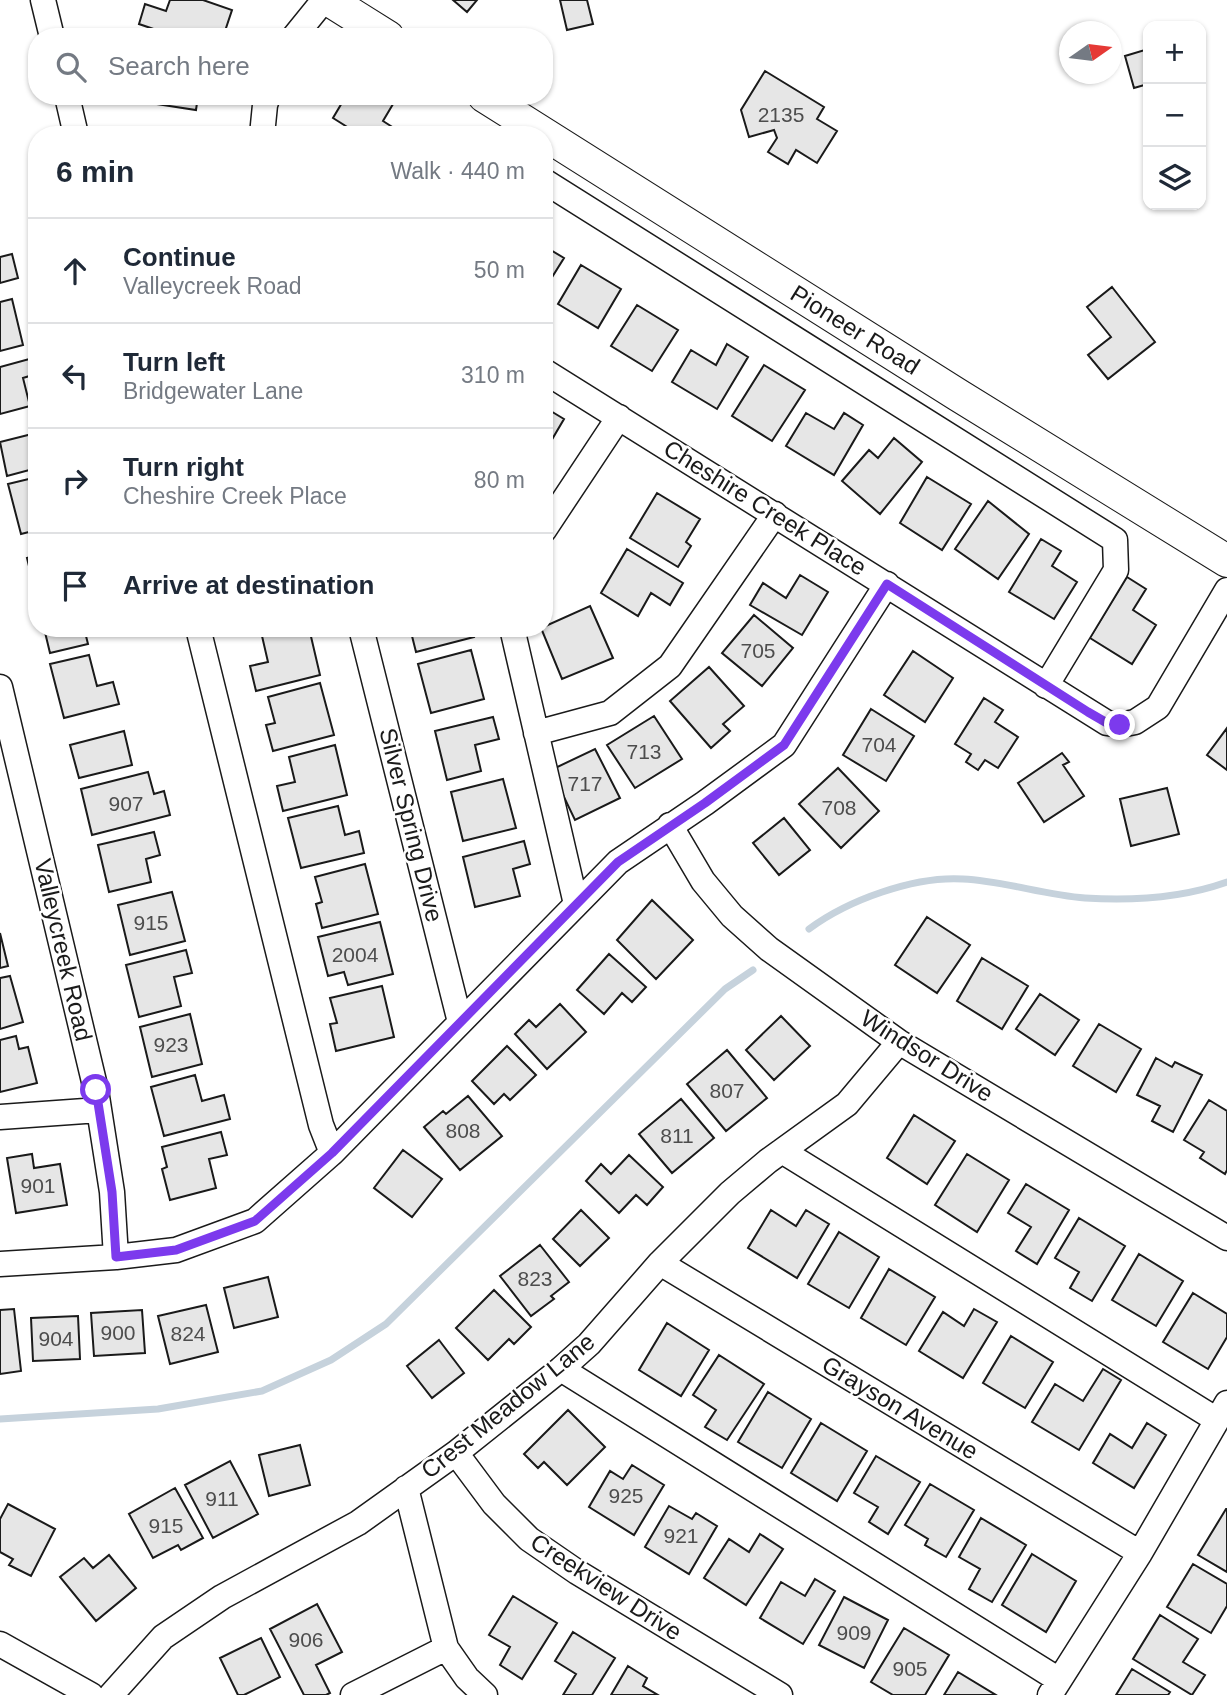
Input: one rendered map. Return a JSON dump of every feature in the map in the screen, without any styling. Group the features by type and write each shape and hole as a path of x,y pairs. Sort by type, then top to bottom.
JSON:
{"main road":[{"path":"326,0 373,28"},
{"name":"Pioneer Road","path":"498,105 532,126"},
{"name":"Pioneer Road","path":"553,140 1227,561"}],"street":[{"path":"43,0 50,28"},
{"path":"302,28 326,0"},
{"path":"69,105 74,126"},
{"path":"263,126 265,105"},
{"path":"553,187 1115,540 1116,569 1046,686"},
{"name":"Cheshire Creek Place","path":"553,376 1107,723 1120,725 1135,722 1158,706 1227,590"},
{"path":"553,516 619,417"},
{"path":"536,733 610,713 670,666 775,514"},
{"path":"0,1264 116,1257 176,1250 255,1221 332,1153 618,862 784,745 887,584"},
{"path":"200,637 320,1125 332,1153"},
{"name":"Silver Spring Drive","path":"364,637 460,1022"},
{"path":"514,637 576,904"},
{"name":"Valleycreek Road","path":"0,687 99,1110 112,1192 116,1257"},
{"name":"Windsor Drive","path":"670,825 703,881 732,916 769,949 899,1042 1227,1238"},
{"name":"Crest Meadow Lane","path":"111,1695 163,1637 222,1597 358,1523 456,1453 561,1369 730,1193 847,1104 899,1042"},
{"path":"0,1117 99,1110"},
{"path":"561,1369 1055,1688 1140,1553 1222,1411 782,1151"},
{"name":"Grayson Avenue","path":"660,1263 1140,1553"},
{"name":"Creekview Drive","path":"456,1453 494,1504 528,1539 577,1572 780,1695"},
{"path":"406,1488 446,1648 467,1678 485,1695"},
{"path":"0,1644 85,1694"},
{"path":"353,1695 446,1648"}],"building":[{"path":"170,0 203,0 232,10 226,28 151,28 139,24 145,4 166,11"},
{"path":"453,0 477,0 467,12"},
{"path":"560,0 587,0 593,24 567,30"},
{"path":"1143,51 1143,85 1134,88 1125,56"},
{"path":"765,71 824,107 817,119 837,131 817,163 796,150 788,164 768,152 777,138 774,130 749,137 741,110"},
{"path":"163,105 197,105 196,110"},
{"path":"341,105 392,105 383,121 391,126 346,126 333,118"},
{"path":"553,251 564,258 553,276"},
{"path":"12,254 18,278 0,283 0,257"},
{"path":"581,265 621,289 598,328 558,304"},
{"path":"1112,287 1155,342 1108,379 1088,355 1111,337 1087,307"},
{"path":"12,299 23,345 0,351 0,302"},
{"path":"637,305 678,330 652,371 611,346"},
{"path":"727,344 748,357 717,409 672,382 691,350 716,365"},
{"path":"28,359 28,376 23,378 28,407 0,414 0,367"},
{"path":"764,365 805,390 772,441 732,416"},
{"path":"553,412 564,419 553,438"},
{"path":"806,413 834,429 844,413 863,425 834,475 786,446"},
{"path":"28,435 28,470 7,476 0,442"},
{"path":"894,438 922,462 880,514 842,481 869,450 878,458"},
{"path":"927,477 971,504 942,550 900,523"},
{"path":"28,479 28,532 21,534 8,484"},
{"path":"657,493 700,519 686,542 691,546 678,567 630,538"},
{"path":"988,501 1029,534 998,579 955,549"},
{"path":"1041,539 1061,551 1052,566 1077,582 1054,619 1009,592"},
{"path":"627,549 683,583 670,605 651,593 638,616 601,593"},
{"path":"800,575 828,592 802,635 750,605 763,583 786,598"},
{"path":"1127,577 1146,589 1133,610 1156,625 1132,664 1090,638"},
{"path":"590,606 613,658 562,679 545,637 553,637 553,623"},
{"path":"754,615 793,648 762,686 722,653"},
{"path":"46,637 86,637 88,644 50,653"},
{"path":"262,637 311,637 320,675 256,691 250,666 268,662"},
{"path":"412,637 474,637 416,652"},
{"path":"471,650 484,699 431,713 418,664"},
{"path":"913,651 953,678 925,722 884,695"},
{"path":"89,655 97,686 113,682 119,704 64,718 50,664"},
{"path":"709,667 744,706 723,724 730,731 711,748 670,701"},
{"path":"320,683 334,735 273,751 266,725 275,723 268,697"},
{"path":"984,698 1003,710 995,722 1018,737 998,768 985,760 978,770 966,762 971,754 955,744"},
{"path":"871,709 914,736 886,781 843,755"},
{"path":"654,716 682,759 635,788 607,745"},
{"path":"493,717 499,739 475,745 481,771 447,780 435,731"},
{"path":"1227,728 1227,770 1207,755"},
{"path":"124,731 132,765 79,778 70,745"},
{"path":"335,745 347,795 283,811 277,786 295,782 289,757"},
{"path":"595,749 620,798 575,820 551,770"},
{"path":"1062,753 1069,762 1063,765 1084,796 1044,822 1018,783"},
{"path":"838,768 879,811 841,848 799,804"},
{"path":"148,772 154,794 164,791 170,815 92,835 81,789"},
{"path":"503,779 516,828 463,841 451,792"},
{"path":"1167,788 1179,834 1131,846 1120,799"},
{"path":"338,806 345,835 359,831 364,853 301,868 288,818"},
{"path":"784,818 810,850 779,875 753,843"},
{"path":"154,832 160,855 146,859 151,882 109,892 98,845"},
{"path":"524,841 530,864 513,869 520,896 475,907 463,857"},
{"path":"365,864 378,914 322,928 316,904 322,902 315,877"},
{"path":"172,892 185,941 130,955 118,905"},
{"path":"652,900 693,940 656,979 617,940"},
{"path":"927,917 970,945 937,993 895,965"},
{"path":"380,922 393,974 348,985 344,972 328,976 318,937"},
{"path":"0,933 8,966 0,968"},
{"path":"186,950 192,973 174,977 181,1006 139,1017 126,965"},
{"path":"609,954 646,987 632,1002 622,993 604,1014 577,990"},
{"path":"982,958 1028,986 1002,1029 957,1001"},
{"path":"10,976 23,1022 0,1029 0,978"},
{"path":"382,986 394,1037 336,1051 330,1024 337,1023 330,998"},
{"path":"1040,994 1079,1020 1055,1055 1016,1029"},
{"path":"560,1004 586,1032 547,1069 515,1034 529,1020 536,1027"},
{"path":"190,1014 202,1064 152,1077 140,1027"},
{"path":"781,1016 810,1046 774,1080 746,1050"},
{"path":"1099,1024 1141,1049 1116,1092 1073,1066"},
{"path":"16,1036 19,1049 28,1047 37,1083 0,1092 0,1040"},
{"path":"507,1046 536,1075 510,1100 504,1094 494,1104 472,1081"},
{"path":"727,1050 767,1098 726,1131 687,1084"},
{"path":"1156,1058 1172,1067 1175,1062 1202,1075 1173,1132 1152,1121 1160,1106 1137,1095"},
{"path":"195,1075 202,1101 224,1095 230,1119 164,1136 151,1087"},
{"path":"468,1096 502,1136 460,1170 424,1127 443,1111 446,1114"},
{"path":"681,1099 714,1138 672,1173 639,1134"},
{"path":"1209,1100 1227,1111 1225,1174 1200,1158 1204,1152 1184,1140"},
{"path":"914,1115 955,1141 927,1184 887,1158"},
{"path":"221,1132 227,1155 209,1159 216,1188 170,1200 162,1169 167,1167 162,1147"},
{"path":"403,1150 442,1179 412,1217 374,1188"},
{"path":"32,1154 34,1168 60,1164 67,1205 16,1213 7,1158"},
{"path":"967,1154 1009,1180 977,1232 935,1205"},
{"path":"629,1155 663,1187 647,1205 636,1195 619,1213 586,1181 601,1164 611,1174"},
{"path":"1026,1184 1069,1210 1037,1264 1016,1251 1031,1227 1008,1213"},
{"path":"581,1210 609,1238 580,1266 553,1239"},
{"path":"771,1210 796,1226 806,1210 829,1224 797,1278 748,1248"},
{"path":"1079,1218 1125,1246 1092,1301 1070,1288 1079,1272 1055,1258"},
{"path":"839,1232 879,1257 849,1308 808,1284"},
{"path":"540,1245 569,1282 551,1296 554,1299 531,1316 500,1276"},
{"path":"1139,1254 1183,1281 1156,1326 1112,1300"},
{"path":"889,1269 935,1297 906,1345 861,1318"},
{"path":"268,1277 278,1317 234,1328 224,1288"},
{"path":"494,1290 531,1327 514,1344 509,1339 488,1360 456,1328"},
{"path":"1193,1293 1227,1314 1227,1337 1208,1369 1163,1342"},
{"path":"206,1305 218,1352 170,1364 158,1316"},
{"path":"14,1309 21,1371 0,1374 0,1310"},
{"path":"974,1309 997,1322 963,1378 919,1351 943,1312 964,1326"},
{"path":"142,1310 145,1353 94,1356 91,1313"},
{"path":"78,1316 80,1359 33,1361 31,1318"},
{"path":"667,1323 709,1350 681,1396 639,1370"},
{"path":"1011,1336 1053,1362 1025,1408 983,1383"},
{"path":"439,1340 464,1373 432,1398 407,1366"},
{"path":"719,1355 764,1384 727,1440 705,1427 716,1410 693,1395"},
{"path":"1103,1369 1121,1380 1079,1450 1032,1422 1055,1384 1083,1401"},
{"path":"768,1392 811,1419 782,1468 738,1442"},
{"path":"568,1410 605,1447 567,1485 544,1462 538,1468 524,1454"},
{"path":"821,1423 867,1451 837,1501 791,1473"},
{"path":"1147,1423 1166,1435 1134,1488 1093,1463 1110,1434 1132,1448"},
{"path":"300,1445 310,1485 269,1496 259,1455"},
{"path":"876,1456 920,1482 888,1534 869,1522 878,1507 854,1493"},
{"path":"230,1461 258,1514 213,1538 185,1485"},
{"path":"632,1465 664,1485 634,1535 589,1507 610,1471 623,1479"},
{"path":"930,1484 974,1510 946,1557 925,1545 928,1539 905,1525"},
{"path":"175,1488 203,1538 181,1550 178,1545 153,1558 129,1514"},
{"path":"8,1504 55,1529 31,1576 9,1565 13,1559 0,1552 0,1519"},
{"path":"669,1506 692,1519 696,1513 717,1526 689,1574 645,1547"},
{"path":"1227,1509 1227,1572 1198,1555"},
{"path":"981,1518 1026,1545 992,1602 969,1589 980,1569 959,1557"},
{"path":"760,1534 783,1549 746,1605 704,1578 729,1539 749,1552"},
{"path":"1032,1554 1076,1581 1046,1632 1002,1605"},
{"path":"109,1555 136,1588 96,1621 60,1577 84,1558 93,1568"},
{"path":"1193,1564 1227,1584 1227,1606 1211,1633 1167,1607"},
{"path":"815,1579 835,1591 803,1644 760,1618 781,1582 805,1596"},
{"path":"513,1596 557,1623 522,1679 500,1665 510,1647 489,1635"},
{"path":"844,1597 888,1620 864,1668 819,1645"},
{"path":"317,1604 342,1652 316,1665 330,1693 304,1695 270,1629"},
{"path":"1160,1615 1198,1639 1183,1662 1205,1675 1192,1695 1133,1659"},
{"path":"904,1628 949,1655 925,1695 893,1695 871,1682"},
{"path":"573,1632 615,1658 592,1695 563,1695 576,1674 555,1661"},
{"path":"261,1638 280,1677 244,1695 238,1695 220,1658"},
{"path":"628,1666 647,1678 643,1686 658,1695 611,1695"},
{"path":"1132,1669 1170,1692 1168,1695 1116,1695"},
{"path":"958,1672 996,1695 944,1695"}],"waterway":[{"path":"809,929 862,900 924,881 978,880 1085,898 1121,899 1175,895 1227,882"},
{"path":"0,1419 158,1409 262,1391 331,1360 386,1324 725,989 753,970"}],"route":[{"path":"96,1090 112,1192 116,1257 176,1250 255,1221 332,1153 618,862 784,745 887,584 1088,712 1107,723 1120,725"}]}
